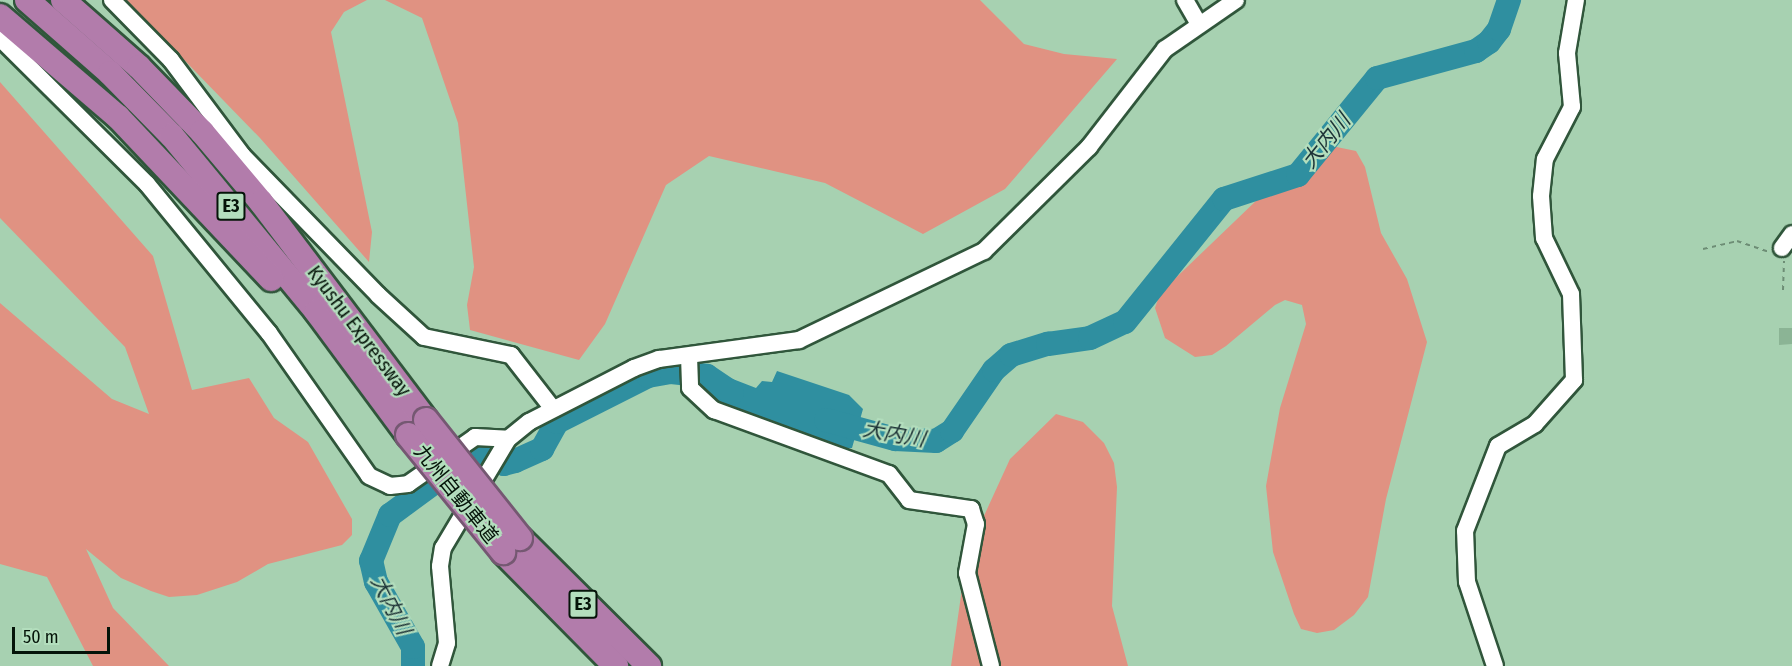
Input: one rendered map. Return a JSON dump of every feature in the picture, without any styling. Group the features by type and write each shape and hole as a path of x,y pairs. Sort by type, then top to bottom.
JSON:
{"highway":[{"name":"Kyushu Expressway","path":"27,0 110,73 172,136 317,312 389,410 417,428"},
{"name":"Kyushu Expressway","path":"63,0 202,132 261,202 417,428 512,545 616,666"},
{"path":"70,0 86,20"},
{"path":"0,16 118,117 389,410"},
{"name":"Kyushu Expressway","path":"512,545 649,666"}],"street":[{"path":"112,0 171,60 243,154 378,295 424,337 511,355 553,409"},
{"path":"1185,0 1199,24"},
{"path":"440,666 448,634 440,566 442,548 508,439 553,409 634,368 689,356 799,340 984,251 1089,147 1165,49 1236,0"},
{"path":"1495,666 1467,582 1465,531 1498,446 1535,424 1574,380 1571,294 1544,238 1540,196 1545,159 1572,107 1567,54 1576,0"},
{"path":"0,38 147,184 269,333 369,477 390,486 408,484 475,437 508,439"},
{"path":"1782,249 1792,234"},
{"path":"689,356 690,388 714,410 889,474 909,500 971,509 976,524 968,573 991,666"}],"path":[{"path":"1703,249 1737,241 1768,252 1782,249 1783,290"}],"shaded area":[{"path":"126,0 367,0 344,12 331,32 372,232 369,262 260,138"},
{"path":"385,0 980,0 1024,44 1064,54 1117,59 1005,189 923,234 825,183 709,156 666,185 605,324 579,360 470,330 467,305 474,267 458,123 422,18"},
{"path":"0,82 153,256 192,390 249,378 274,418 308,442 352,519 352,535 342,545 268,564 237,582 197,595 169,597 151,591 121,578 86,549 113,608 169,666 93,666 47,577 0,564 0,303 112,399 149,414 125,347 0,218"},
{"path":"1327,145 1356,151 1365,167 1381,233 1407,279 1427,342 1386,499 1368,597 1354,615 1334,630 1317,633 1301,629 1294,614 1273,552 1266,486 1280,408 1306,324 1302,305 1285,300 1275,305 1212,355 1195,357 1165,338 1155,308 1160,293 1309,150"},
{"path":"1056,414 1083,422 1104,443 1114,463 1117,487 1112,606 1128,666 951,666 967,553 1010,459"}],"water":[{"path":"707,369 756,388 762,381 772,382 777,371 849,395 863,409 852,448 830,450 735,417 697,390"}],"building":[{"path":"1779,328 1792,328 1792,344 1779,345"}],"waterway":[{"name":"大内川","path":"826,420 895,439 936,441 952,431 994,370 1011,355 1048,344 1090,338 1125,322 1224,199 1298,175 1377,78 1476,51 1489,42 1499,29 1509,0"},
{"name":"大内川","path":"413,666 413,647 376,582 371,561 390,515 469,457 487,455 504,464 542,449 557,422 648,376 671,372 707,376 732,393"}]}
